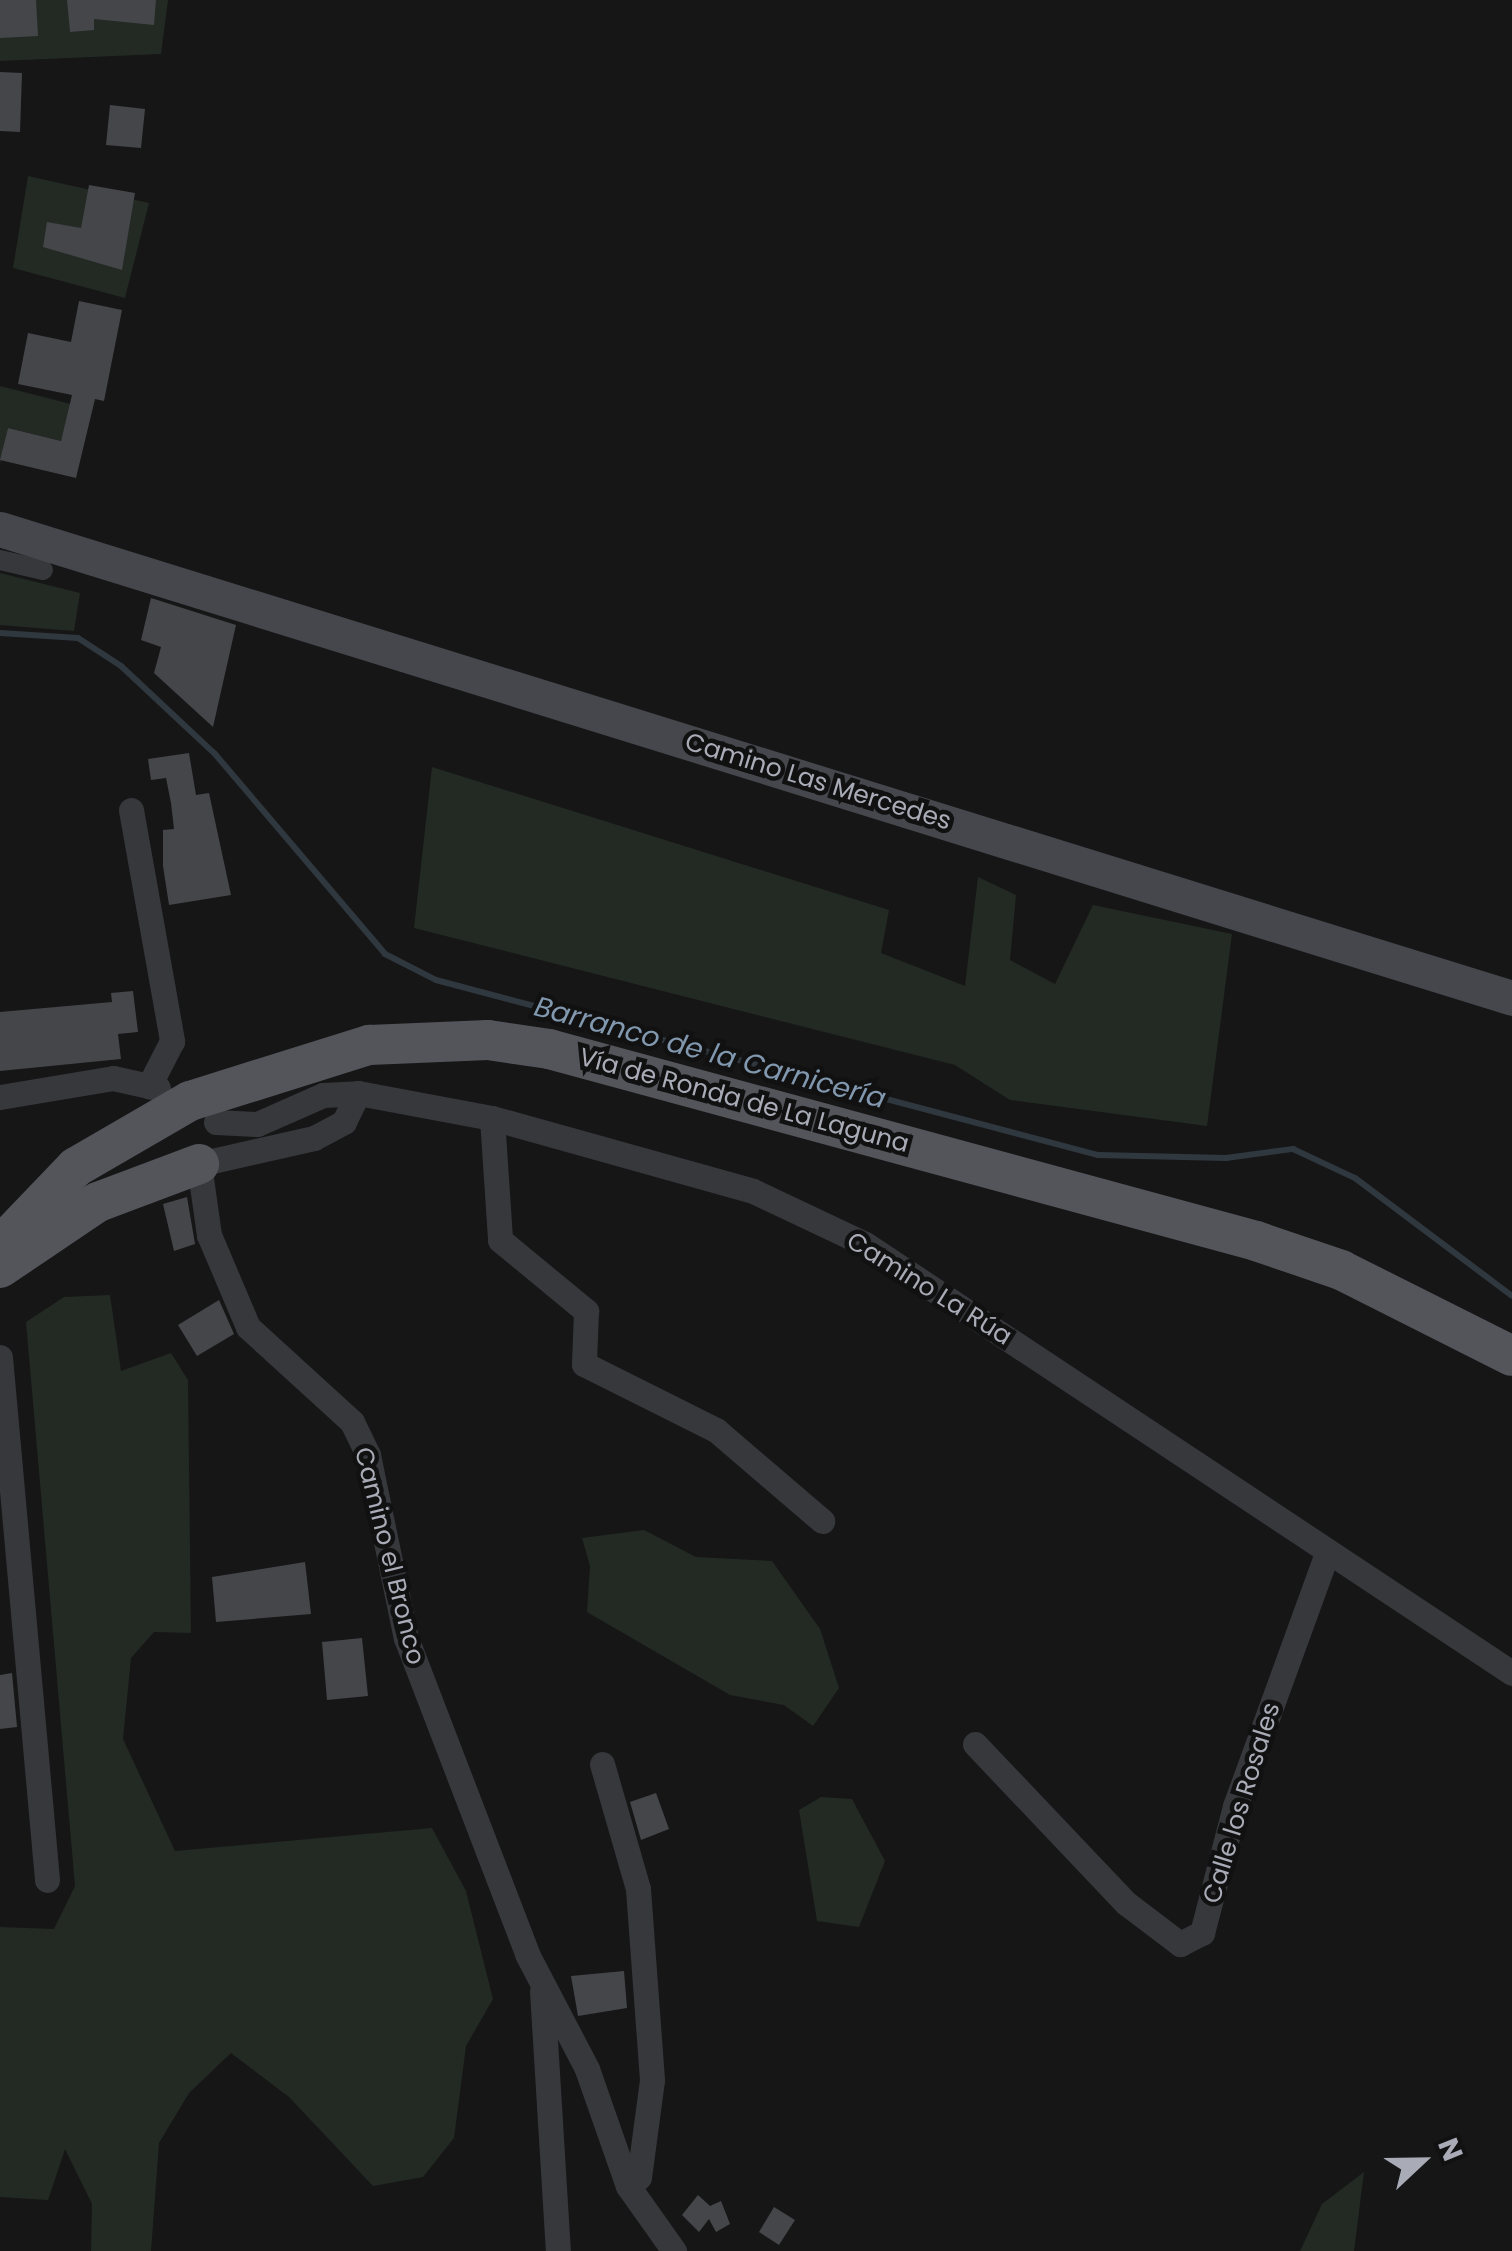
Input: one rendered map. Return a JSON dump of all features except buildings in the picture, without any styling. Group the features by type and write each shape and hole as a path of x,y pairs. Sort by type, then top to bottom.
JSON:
{"main road":[{"name":"Camino Las Mercedes","path":"0,530 126,563 1512,998"},
{"name":"Vía de Ronda de La Laguna","path":"0,1246 76,1168 190,1101 369,1046 488,1040 549,1048 1256,1240 1341,1270 1512,1356"},
{"path":"0,1268 98,1202 199,1164"}],"street":[{"path":"0,560 43,570"},
{"path":"0,1097 113,1078 154,1087 172,1042 131,810"},
{"path":"199,1164 314,1138 344,1122 358,1092"},
{"name":"Camino La Rúa","path":"216,1122 258,1124 323,1095 358,1092 492,1118 753,1191 865,1244 1512,1673"},
{"path":"492,1118 500,1240 586,1311 584,1364 716,1430 822,1521"},
{"name":"Camino el Bronco","path":"199,1164 209,1235 248,1326 352,1422 368,1454 406,1638 541,1981"},
{"path":"0,1358 46,1880"},
{"name":"Calle los Rosales","path":"975,1744 1126,1903 1180,1944 1202,1933 1236,1806 1328,1551"},
{"path":"602,1764 638,1889 652,2080 639,2177 628,2186"},
{"path":"541,1981 587,2069 628,2186 674,2251"},
{"path":"541,1981 558,2251"}],"shaded area":[{"path":"0,0 168,0 161,54 0,61"},
{"path":"28,176 149,203 125,298 13,268"},
{"path":"0,386 71,404 61,441 8,428 0,464"},
{"path":"0,573 80,593 74,631 0,625"},
{"path":"432,767 889,910 881,953 965,986 978,877 1016,895 1010,960 1055,984 1093,905 1232,934 1207,1126 1010,1100 955,1065 414,928"},
{"path":"110,1295 121,1371 171,1353 188,1380 191,1633 154,1632 131,1658 123,1739 175,1851 432,1828 466,1891 493,1999 466,2046 454,2138 423,2177 373,2186 289,2097 231,2053 189,2093 159,2143 151,2251 91,2251 92,2204 65,2149 48,2200 0,2197 0,1927 54,1929 75,1886 26,1322 64,1297"},
{"path":"644,1530 696,1557 772,1561 820,1629 839,1688 813,1726 784,1705 730,1695 587,1612 590,1566 582,1538"},
{"path":"821,1797 852,1799 885,1861 859,1927 817,1921 799,1810"},
{"path":"1364,2172 1354,2251 1300,2251 1322,2204"}],"waterway":[{"name":"Barranco de la Carnicería","path":"0,633 78,638 121,666 215,754 385,954 436,980 1098,1155 1226,1158 1293,1149 1355,1178 1512,1296"}]}
